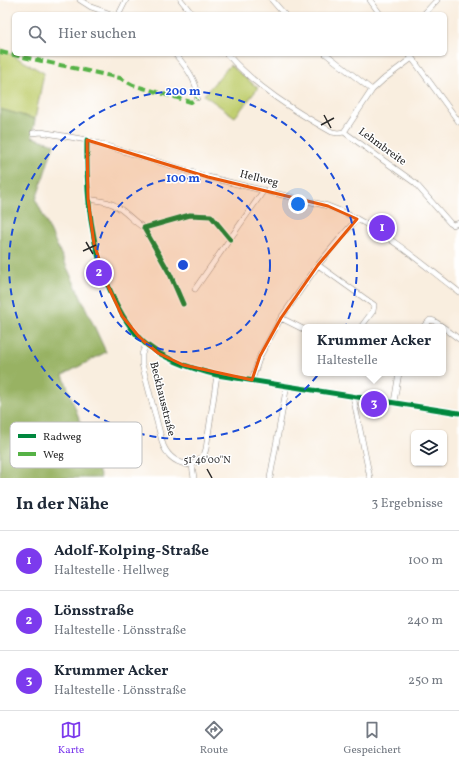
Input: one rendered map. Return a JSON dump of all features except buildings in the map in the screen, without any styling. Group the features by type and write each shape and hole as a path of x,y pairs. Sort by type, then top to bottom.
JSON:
{"street":[{"path":"80,0 91,7 105,12"},
{"path":"120,12 126,0"},
{"path":"181,0 190,12"},
{"path":"272,0 282,12"},
{"path":"370,0 379,12"},
{"path":"426,12 437,0"},
{"path":"177,56 185,66 191,77 196,88 197,98"},
{"name":"Lehmbreite","path":"229,56 254,80 294,109 332,132 344,132 414,183 450,223 459,223"},
{"path":"329,56 372,90"},
{"path":"344,132 372,90 411,56 459,122"},
{"name":"Hellweg","path":"33,133 47,133 87,140 208,177 328,206 357,219 385,236 459,292"},
{"path":"87,140 88,199 94,244 108,286 122,316 146,344 183,365 217,375 459,413"},
{"path":"195,289 264,190"},
{"path":"88,199 107,202 118,206 135,223 144,228"},
{"path":"252,380 260,356 281,318 318,265 357,219"},
{"path":"318,265 374,305 374,308 363,324"},
{"path":"281,318 302,328"},
{"path":"426,324 430,320 438,324"},
{"path":"446,329 459,339"},
{"name":"Beckhausstraße","path":"146,344 142,354 142,364 163,445 166,451 177,462 192,465"},
{"path":"194,478 192,465 204,455 206,449 217,375"},
{"path":"394,402 398,376"},
{"path":"270,478 287,385"},
{"path":"353,396 370,478"}],"highlighted area":[{"path":"87,140 208,177 328,206 357,219 318,265 281,318 260,356 252,380 183,365 158,353 140,338 122,316 108,286 94,244 88,199"}],"green space":[{"path":"0,48 44,73 35,119 0,109"},
{"path":"230,65 258,88 235,117 204,95"},
{"path":"0,109 35,119 32,137 54,144 36,200 106,352 63,375 80,422 10,422 10,468 97,468 101,478 0,478"}],"marked path":[{"path":"0,52 12,55"},
{"path":"18,56 120,78 133,85 191,102 197,98"}],"cycle path":[{"path":"87,140 87,182 91,222 100,262 121,313 142,341 155,351 180,364 217,375 459,413"},
{"path":"183,304 170,274 144,228 190,215 211,216 230,239"}],"place":[{"name":"Adolf-Kolping-Straße","path":"382,228"},
{"name":"Lönsstraße","path":"99,273"},
{"name":"Krummer Acker","path":"374,404"}]}
